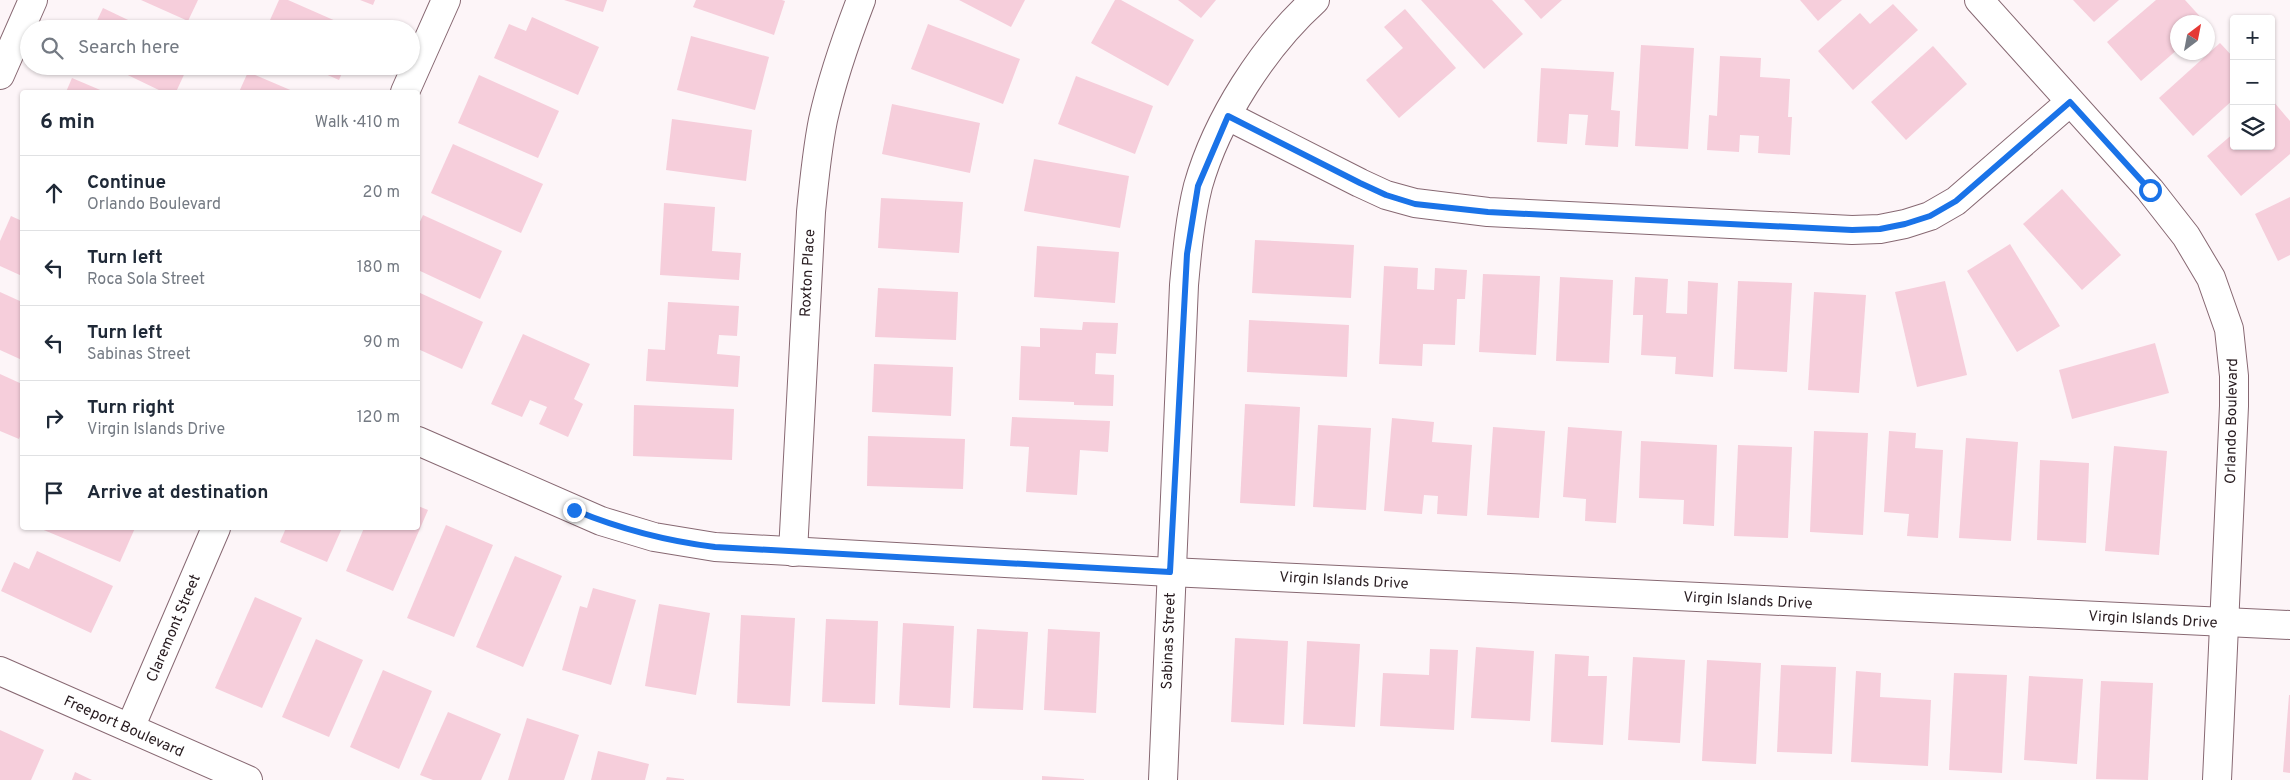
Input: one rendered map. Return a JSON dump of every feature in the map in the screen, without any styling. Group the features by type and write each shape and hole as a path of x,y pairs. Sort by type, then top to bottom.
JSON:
{"street":[{"path":"24,20 33,0"},
{"path":"420,58 446,0"},
{"name":"Roxton Place","path":"793,552 811,212 815,170 823,121 834,78 861,0"},
{"name":"Sabinas Street","path":"1163,780 1170,572 1187,254 1198,186 1228,116 1256,66 1299,14 1315,0"},
{"name":"Orlando Boulevard","path":"1979,0 2171,215 2199,258 2222,305 2229,329 2234,376 2217,780"},
{"path":"0,75 20,30"},
{"path":"406,90 413,75"},
{"path":"1228,116 1360,183 1386,195 1415,204 1488,212 1852,230 1880,229 1905,224 1930,216 1956,201 2070,102"},
{"name":"Virgin Islands Drive","path":"420,442 574,510 628,530 698,545 793,552 1170,572 2290,625"},
{"name":"Claremont Street","path":"130,728 215,530"},
{"name":"Freeport Boulevard","path":"0,671 248,780"}],"building":[{"path":"141,0 198,0 188,20"},
{"path":"279,0 288,0 334,20 270,20"},
{"path":"360,0 375,0 373,5"},
{"path":"564,0 607,0 603,12"},
{"path":"696,0 785,1 774,35 693,7"},
{"path":"959,0 1025,0 1011,27"},
{"path":"1115,0 1121,0 1194,40 1168,86 1091,43"},
{"path":"1178,0 1216,0 1201,18"},
{"path":"1421,0 1492,0 1523,34 1484,69"},
{"path":"1524,0 1562,0 1541,19"},
{"path":"1800,0 1842,0 1818,21"},
{"path":"2073,0 2119,0 2094,22"},
{"path":"2156,0 2185,0 2199,15 2170,15 2170,56 2141,81 2107,42"},
{"path":"1893,4 1918,30 1853,90 1818,51 1860,13 1870,24"},
{"path":"103,8 128,20 97,20"},
{"path":"1405,9 1456,68 1399,118 1366,80 1403,48 1384,27"},
{"path":"532,17 599,47 578,95 494,58 509,24 526,31"},
{"path":"928,24 1020,59 1003,104 911,69"},
{"path":"691,36 769,57 755,110 677,90"},
{"path":"2220,43 2230,54 2230,103 2193,136 2159,98 2201,60 2215,60 2215,48"},
{"path":"1641,45 1694,48 1688,149 1635,146"},
{"path":"1933,46 1967,84 1906,140 1871,102"},
{"path":"1720,56 1761,58 1760,77 1790,79 1788,117 1792,117 1790,155 1758,153 1759,136 1740,135 1739,152 1707,150 1709,115 1717,116"},
{"path":"1541,68 1614,72 1611,110 1620,111 1618,147 1585,145 1588,115 1569,114 1567,144 1537,142"},
{"path":"128,75 184,75 177,90 159,90"},
{"path":"247,75 255,75 290,90 240,90"},
{"path":"328,75 341,75 339,80"},
{"path":"479,75 559,111 538,158 458,123"},
{"path":"1076,76 1153,106 1135,154 1058,124"},
{"path":"72,78 100,90 67,90"},
{"path":"2275,103 2290,121 2290,154 2241,196 2207,156 2230,136 2230,150 2275,150"},
{"path":"892,104 980,123 970,173 882,154"},
{"path":"672,119 752,130 746,181 666,170"},
{"path":"453,144 543,184 521,233 431,193"},
{"path":"1034,159 1129,176 1120,228 1024,211"},
{"path":"2062,189 2121,255 2082,290 2023,224"},
{"path":"2290,197 2290,255 2278,261 2255,214"},
{"path":"881,198 963,202 959,253 878,248"},
{"path":"664,203 715,207 712,251 741,253 739,280 660,275"},
{"path":"423,215 502,251 480,299 420,271 420,222"},
{"path":"11,216 20,220 20,275 0,266 0,241"},
{"path":"1255,240 1354,245 1351,298 1252,293"},
{"path":"2010,244 2060,326 2017,352 1967,271"},
{"path":"1037,246 1119,252 1115,303 1034,297"},
{"path":"1384,266 1418,268 1417,289 1434,290 1435,268 1467,270 1465,299 1457,299 1455,345 1423,344 1422,366 1379,364"},
{"path":"1483,274 1540,276 1536,355 1479,352"},
{"path":"1560,277 1613,280 1609,363 1556,361"},
{"path":"1635,277 1668,279 1666,313 1687,314 1688,281 1718,283 1713,377 1675,374 1676,357 1641,355 1643,315 1633,315"},
{"path":"1738,281 1792,283 1787,372 1734,369"},
{"path":"1945,281 1967,375 1917,387 1895,292"},
{"path":"878,288 958,292 956,340 875,337"},
{"path":"0,292 20,301 20,359 0,350"},
{"path":"1814,292 1866,295 1859,393 1808,390"},
{"path":"420,293 483,322 462,369 420,350"},
{"path":"668,302 739,306 737,336 719,335 717,354 740,356 738,387 646,381 648,349 665,350"},
{"path":"1249,320 1349,325 1347,377 1247,372"},
{"path":"1083,322 1118,323 1116,354 1096,353 1095,374 1114,375 1113,406 1074,405 1074,402 1019,400 1021,346 1040,347 1040,328 1082,330"},
{"path":"523,334 590,364 574,399 583,404 568,437 539,424 547,407 530,400 522,417 491,404"},
{"path":"2155,343 2169,393 2072,419 2059,370"},
{"path":"874,364 953,367 951,416 872,412"},
{"path":"0,374 20,383 20,436 19,439 0,431"},
{"path":"1245,404 1300,407 1295,506 1240,503"},
{"path":"634,405 734,409 732,460 633,456"},
{"path":"1012,417 1110,421 1108,452 1080,450 1077,495 1026,492 1029,447 1010,446"},
{"path":"1392,418 1434,422 1432,442 1472,445 1467,516 1437,514 1438,496 1424,495 1422,514 1384,511"},
{"path":"1318,425 1371,428 1366,510 1313,507"},
{"path":"1493,427 1545,431 1539,518 1487,515"},
{"path":"1568,427 1622,431 1616,523 1585,521 1586,499 1563,497"},
{"path":"1814,431 1868,433 1863,535 1810,532"},
{"path":"1889,431 1916,433 1915,448 1943,450 1938,538 1907,536 1909,514 1884,512"},
{"path":"868,436 965,439 963,489 867,486"},
{"path":"1966,438 2018,442 2011,541 1959,538"},
{"path":"1641,441 1717,445 1714,526 1683,524 1684,500 1639,498"},
{"path":"1738,445 1792,447 1788,538 1734,536"},
{"path":"2114,446 2167,451 2159,555 2105,551"},
{"path":"2040,460 2089,463 2086,543 2037,540"},
{"path":"420,507 428,510 420,529"},
{"path":"446,525 493,545 454,637 407,618"},
{"path":"44,530 134,530 120,562"},
{"path":"285,530 341,530 327,562 280,542"},
{"path":"363,530 419,530 393,591 346,571"},
{"path":"37,551 113,586 91,633 1,591 14,562 29,569"},
{"path":"515,556 562,576 523,667 476,647"},
{"path":"593,588 636,600 611,685 562,670 580,606 587,608"},
{"path":"255,597 302,618 262,708 215,688"},
{"path":"659,604 710,613 696,695 645,686"},
{"path":"741,615 795,618 790,706 737,703"},
{"path":"826,619 878,621 875,704 822,702"},
{"path":"903,623 954,626 950,708 899,705"},
{"path":"977,629 1028,632 1023,710 973,708"},
{"path":"1048,629 1100,632 1096,713 1044,710"},
{"path":"1235,638 1288,641 1284,725 1231,722"},
{"path":"316,639 363,660 329,737 282,717"},
{"path":"1307,641 1360,644 1355,727 1303,724"},
{"path":"1476,647 1534,651 1530,721 1471,718"},
{"path":"1430,649 1458,650 1454,730 1380,726 1383,673 1429,675"},
{"path":"1555,654 1589,656 1588,676 1607,676 1603,745 1551,742"},
{"path":"1633,657 1685,660 1680,743 1628,740"},
{"path":"1707,660 1761,663 1756,764 1702,761"},
{"path":"1781,665 1836,667 1832,754 1777,752"},
{"path":"383,670 432,691 399,769 350,747"},
{"path":"1856,671 1881,673 1880,697 1931,700 1928,766 1851,762"},
{"path":"1954,673 2007,675 2002,773 1949,770"},
{"path":"2029,676 2083,679 2077,764 2024,760"},
{"path":"2101,681 2153,683 2148,780 2096,779"},
{"path":"2290,695 2290,773 2283,772"},
{"path":"448,712 501,734 481,780 433,780 420,775"},
{"path":"527,718 579,735 564,780 508,780"},
{"path":"0,730 44,750 31,780 0,780"},
{"path":"598,751 649,764 645,780 591,780"},
{"path":"75,772 92,780 72,780"},
{"path":"1042,776 1084,779 1084,780 1042,780"},
{"path":"667,777 684,779 684,780 666,780"}],"route":[{"path":"574,510 601,521 654,537 680,543 715,547 1170,572 1187,254 1198,186 1228,116 1360,183 1386,195 1415,204 1488,212 1852,230 1880,229 1905,224 1930,216 1956,201 1977,185 2070,102 2150,190"}]}
